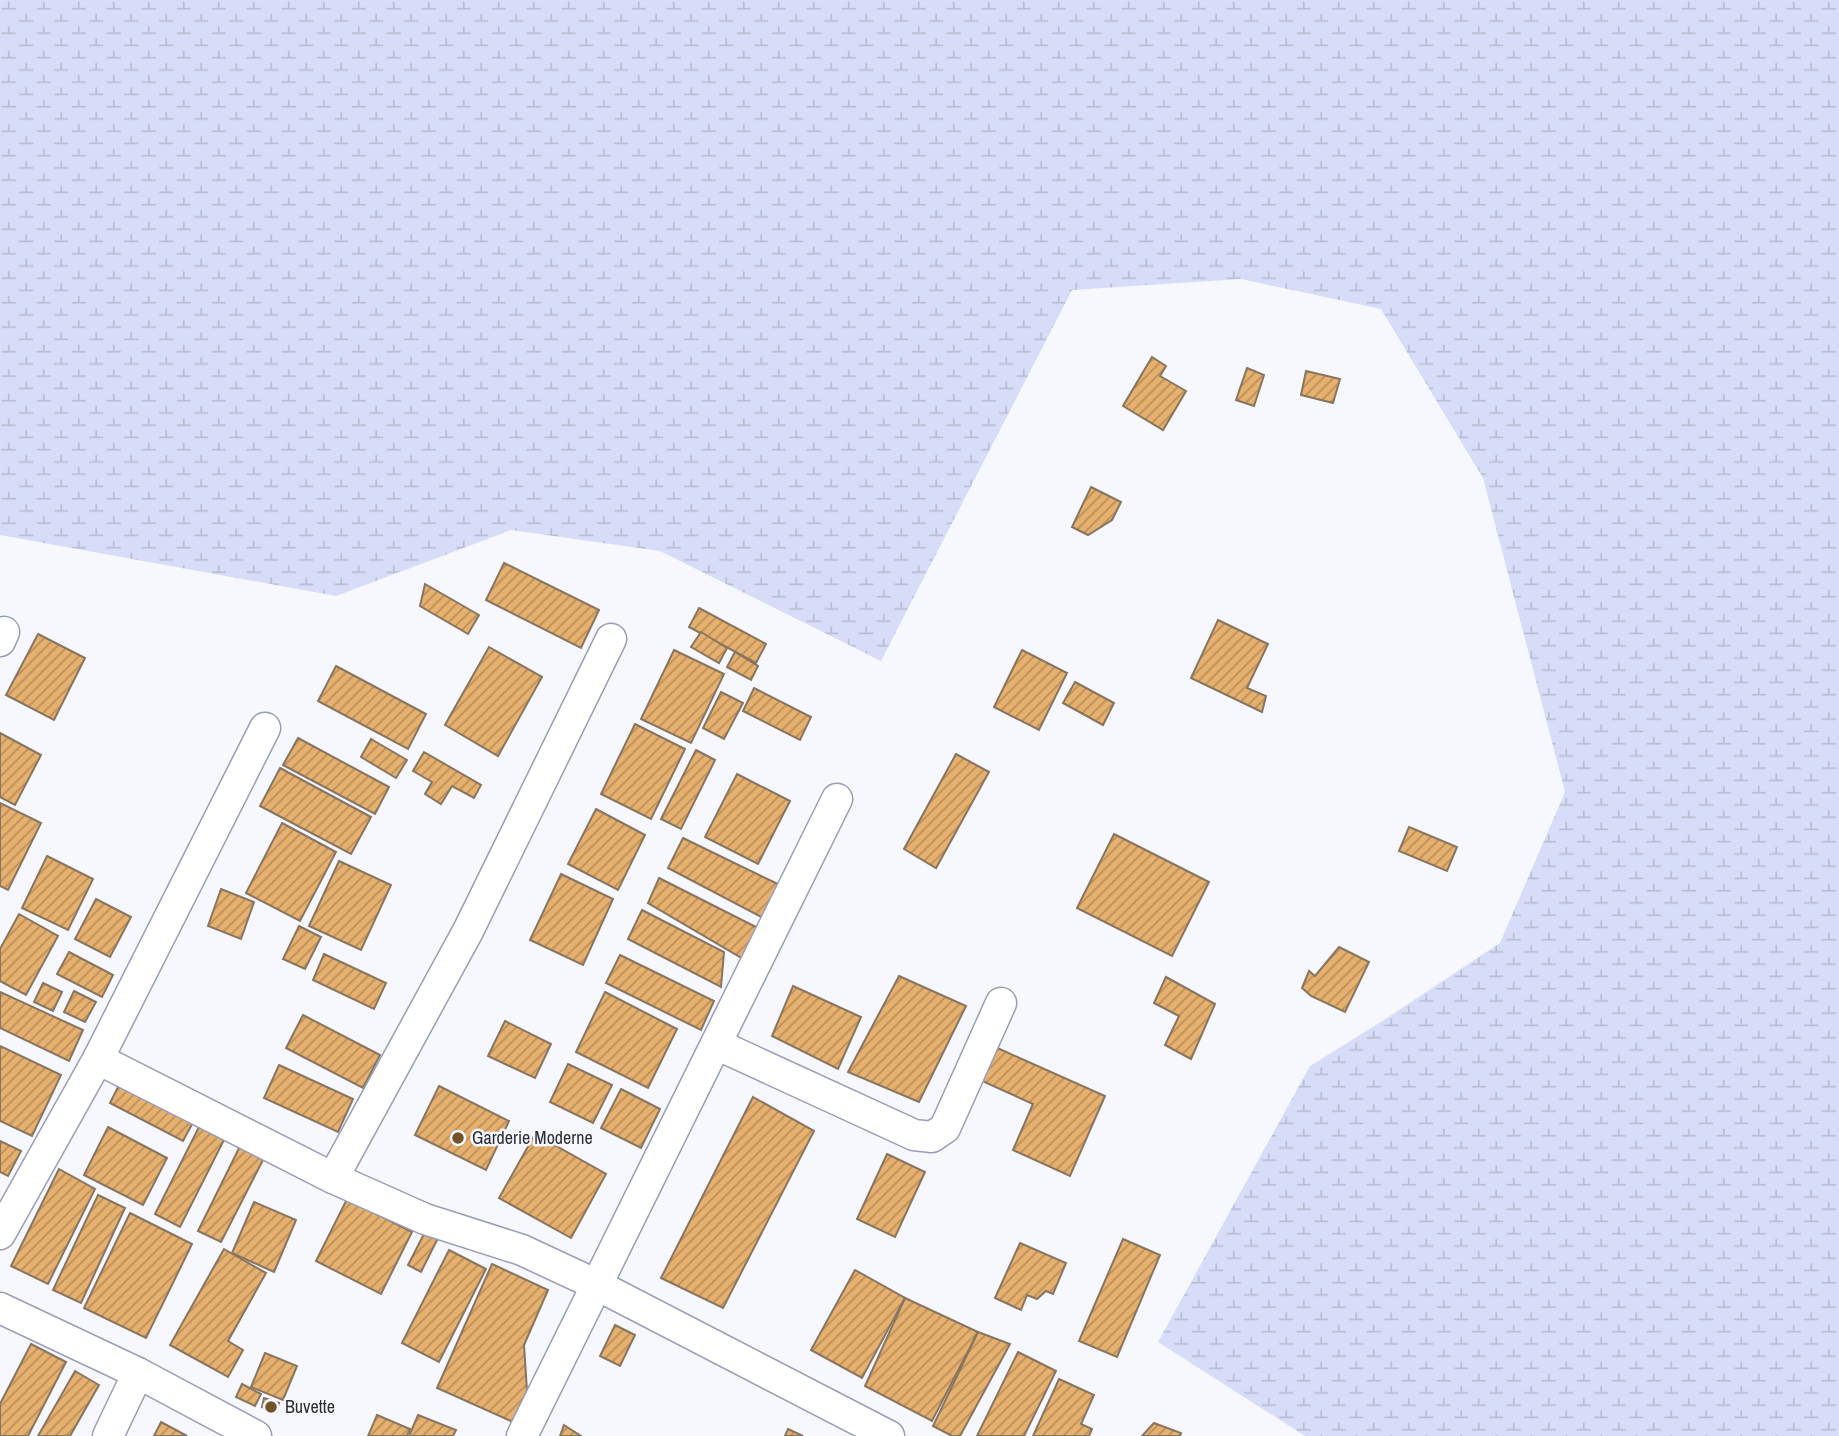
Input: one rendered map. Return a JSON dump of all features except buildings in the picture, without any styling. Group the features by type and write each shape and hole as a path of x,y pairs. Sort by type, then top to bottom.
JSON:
{"street":[{"path":"333,1178 468,931 611,639"},
{"path":"0,1234 99,1059 265,728"},
{"path":"522,1436 837,799"},
{"path":"716,1044 914,1135 932,1137 945,1128 1001,1003"},
{"path":"99,1059 333,1178 425,1219 522,1250 597,1285 889,1436"},
{"path":"0,1308 138,1373 256,1436"},
{"path":"108,1436 138,1373"}],"green space":[{"path":"0,0 1839,0 1839,1436 1305,1436 1158,1342 1310,1066 1500,943 1565,792 1483,478 1381,309 1241,279 1072,290 881,661 660,551 511,530 336,596 0,535"}],"place":[{"name":"Garderie Moderne","path":"458,1138"},
{"name":"Buvette","path":"271,1407"}]}
